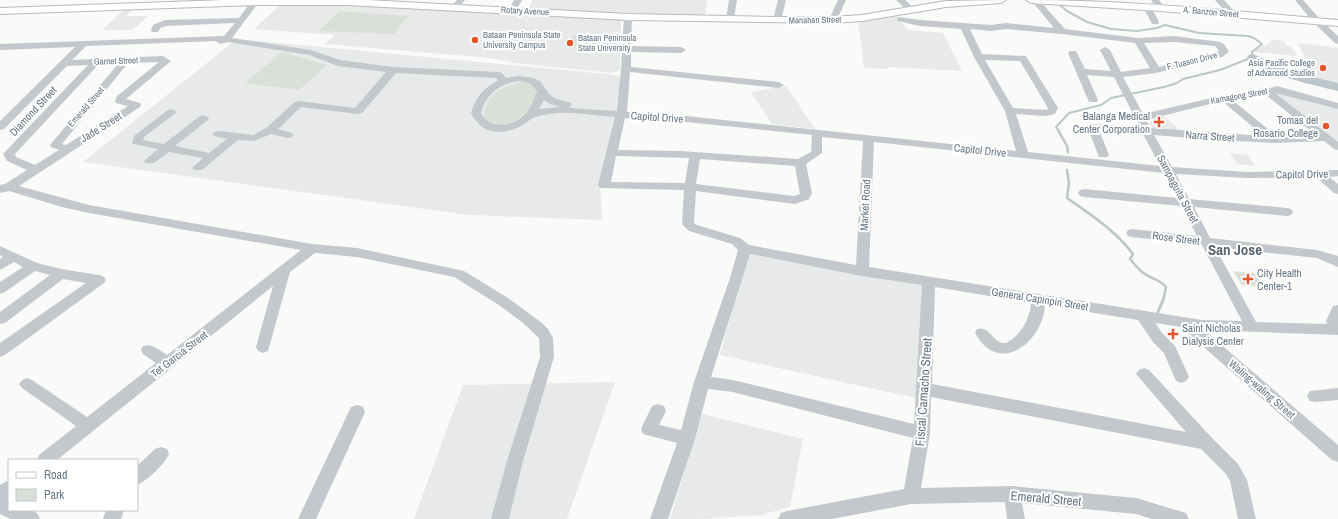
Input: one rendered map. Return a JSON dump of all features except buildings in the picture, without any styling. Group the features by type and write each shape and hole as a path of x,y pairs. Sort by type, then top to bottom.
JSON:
{"main road":[{"name":"Manahan Street","path":"628,17 833,20 862,18 911,9 974,1 1001,0"},
{"path":"1031,0 1055,1"},
{"name":"Rotary Avenue","path":"0,11 254,2 347,1 458,3 512,10 628,17"},
{"name":"A. Banzon Street","path":"1055,1 1076,1 1147,7 1158,4 1231,13 1338,23"}],"street":[{"path":"512,10 518,0"},
{"path":"730,19 733,0"},
{"path":"777,20 782,0"},
{"path":"833,20 842,0"},
{"path":"900,0 911,9"},
{"path":"1035,0 1062,31"},
{"path":"1219,0 1231,13"},
{"path":"1299,0 1317,21 1338,41"},
{"path":"226,40 254,2"},
{"path":"1147,7 1155,22"},
{"path":"200,22 209,12"},
{"path":"628,17 626,69 622,112 604,185 690,187 795,200 806,193 800,163"},
{"path":"901,19 916,23 991,28 1006,26 1062,31 1138,41"},
{"path":"155,30 156,27 165,23 241,20"},
{"path":"964,26 979,57 1010,111 1023,155"},
{"name":"F. Tuason Drive","path":"1081,72 1119,75 1156,70 1219,55 1224,52 1221,46 1217,44 1174,39 1138,41 1156,70"},
{"path":"3,49 226,40 311,52 338,64 393,70 499,75 504,82"},
{"path":"0,127 83,45"},
{"path":"1010,111 1036,114 1046,113 1053,110 1023,58 1012,48"},
{"path":"626,49 681,50"},
{"name":"Sampaguita Street","path":"1105,50 1119,75 1127,95 1148,131 1252,327"},
{"path":"1073,53 1093,100"},
{"path":"979,57 1023,58"},
{"name":"Garnet Street","path":"65,63 163,59 166,61"},
{"name":"Emerald Street","path":"66,149 55,145 126,60"},
{"name":"Diamond Street","path":"34,169 11,159 9,154 97,61"},
{"name":"Jade Street","path":"5,188 136,105 120,101 121,98 166,61"},
{"path":"626,69 780,85"},
{"path":"218,134 256,138 270,130 299,104 358,111 393,70"},
{"path":"518,79 529,80 536,83 546,97 556,104 622,112 550,110 530,116 519,123 492,129 480,121 476,113 483,97 487,92 504,82 518,79"},
{"name":"Kamagong Street","path":"1140,118 1224,98 1268,92 1276,89 1288,91 1338,106"},
{"path":"530,116 542,92"},
{"path":"1268,92 1338,147"},
{"path":"1224,98 1275,140"},
{"path":"172,112 136,139 136,142 212,157"},
{"name":"Capitol Drive","path":"622,112 1168,170 1247,175 1338,173"},
{"path":"150,161 204,118"},
{"name":"Narra Street","path":"1103,155 1092,128 1094,126 1214,137 1275,140 1326,138"},
{"path":"270,130 288,134"},
{"path":"612,152 695,155 800,163 816,153 817,133"},
{"path":"198,168 236,136"},
{"name":"Market Road","path":"862,270 869,139"},
{"path":"659,519 687,438 702,382 738,275 745,249 736,241 693,228 688,224 690,187 695,155"},
{"path":"1320,174 1338,190"},
{"path":"5,188 89,209 312,248 337,250 458,274 489,291 530,321 543,333 548,342 547,357 515,462 500,519"},
{"path":"1084,193 1287,212"},
{"name":"Rose Street","path":"1132,233 1317,254 1331,258 1338,262"},
{"name":"Tet Garcia Street","path":"46,459 312,248"},
{"name":"General Capinpin Street","path":"745,249 929,282 1038,298 1186,323 1202,325 1338,330"},
{"path":"0,250 33,266 61,274 99,280 0,351"},
{"path":"0,265 12,257"},
{"path":"0,290 33,266"},
{"path":"263,347 284,271"},
{"path":"0,319 61,274"},
{"name":"Fiscal Camacho Street","path":"911,496 922,433 929,282"},
{"path":"982,333 993,346 1004,349 1011,347 1031,329 1036,314 1038,298"},
{"path":"1338,310 1333,321 1338,330"},
{"path":"1143,316 1158,338 1170,350 1181,377"},
{"name":"Waling-waling Street","path":"1186,323 1338,455"},
{"path":"148,350 168,363"},
{"path":"1144,374 1235,474 1238,480 1247,519"},
{"path":"702,382 733,386 922,433"},
{"path":"27,384 88,426"},
{"path":"925,389 1206,443"},
{"path":"1315,396 1338,394"},
{"path":"658,411 649,429 687,438"},
{"path":"307,519 357,412"},
{"path":"138,476 161,454"},
{"path":"0,495 8,489"},
{"path":"1012,494 1016,519"},
{"name":"Emerald Street","path":"911,496 1012,494 1136,506 1180,519"},
{"path":"787,519 819,516 911,496"},
{"path":"9,511 19,517"}],"shaded area":[{"path":"533,0 707,0 705,16 527,9"},
{"name":"Bataan Peninsula State University Campus","path":"281,4 346,4 621,18 620,70 612,73 515,63 490,58 325,44 335,35 254,29"},
{"path":"133,9 126,16 148,16 133,30 102,30 124,10"},
{"path":"893,13 908,30 943,33 962,71 888,67 888,69 864,68 858,20"},
{"path":"237,39 620,76 621,101 600,182 602,220 469,215 83,162"},
{"path":"1270,39 1284,41 1286,45 1291,46 1297,56 1255,52 1256,49 1262,47 1262,45 1266,46 1265,44 1270,44 1269,42 1272,42"},
{"name":"Asia Pacific College of Advanced Studies","path":"1297,43 1338,48 1338,85 1308,75 1309,60 1305,57"},
{"path":"786,86 815,129 772,124 751,92"},
{"name":"Tomas del Rosario College","path":"1279,91 1338,108 1338,145 1273,93"},
{"name":"Balanga Medical Center Corporation","path":"1161,115 1174,124 1179,132 1153,129 1146,119"},
{"path":"1230,153 1248,155 1255,166 1237,164"},
{"path":"747,254 922,284 920,399 720,355"},
{"path":"615,382 567,519 414,519 463,385"},
{"path":"702,414 803,439 790,507 761,515 698,519 670,519"}],"green space":[{"path":"339,11 408,16 394,34 319,31"},
{"path":"573,35 605,36 601,48 568,46"},
{"path":"282,52 327,65 299,90 245,83"},
{"path":"523,82 533,86 536,92 535,100 521,116 502,126 492,125 485,120 487,104 495,93 508,86"},
{"name":"City Health Center-1","path":"1233,271 1254,273 1263,287 1242,285"}],"waterway":[{"path":"1054,0 1067,11 1087,22 1111,29 1137,31 1157,28 1165,25 1199,33 1248,36 1254,38 1262,44 1252,52 1253,57 1220,70 1183,79 1177,83 1164,87 1111,98 1101,105 1069,113 1056,127 1059,131"},
{"path":"1253,57 1258,61 1292,76 1338,87"},
{"path":"1058,130 1067,146 1068,152"},
{"path":"1067,170 1069,183 1067,198 1102,223 1126,245 1133,254 1130,259 1140,270 1166,287 1163,301"},
{"path":"1158,312 1163,300"}],"place":[{"name":"Bataan Peninsula State University Campus","path":"475,40"},
{"name":"Bataan Peninsula State University","path":"570,43"},
{"name":"Asia Pacific College of Advanced Studies","path":"1323,68"},
{"name":"Balanga Medical Center Corporation","path":"1159,122"},
{"name":"Tomas del Rosario College","path":"1326,126"},
{"name":"City Health Center-1","path":"1248,279"},
{"name":"Saint Nicholas Dialysis Center","path":"1173,334"}],"district":[{"name":"San Jose","path":"1235,250"}]}
